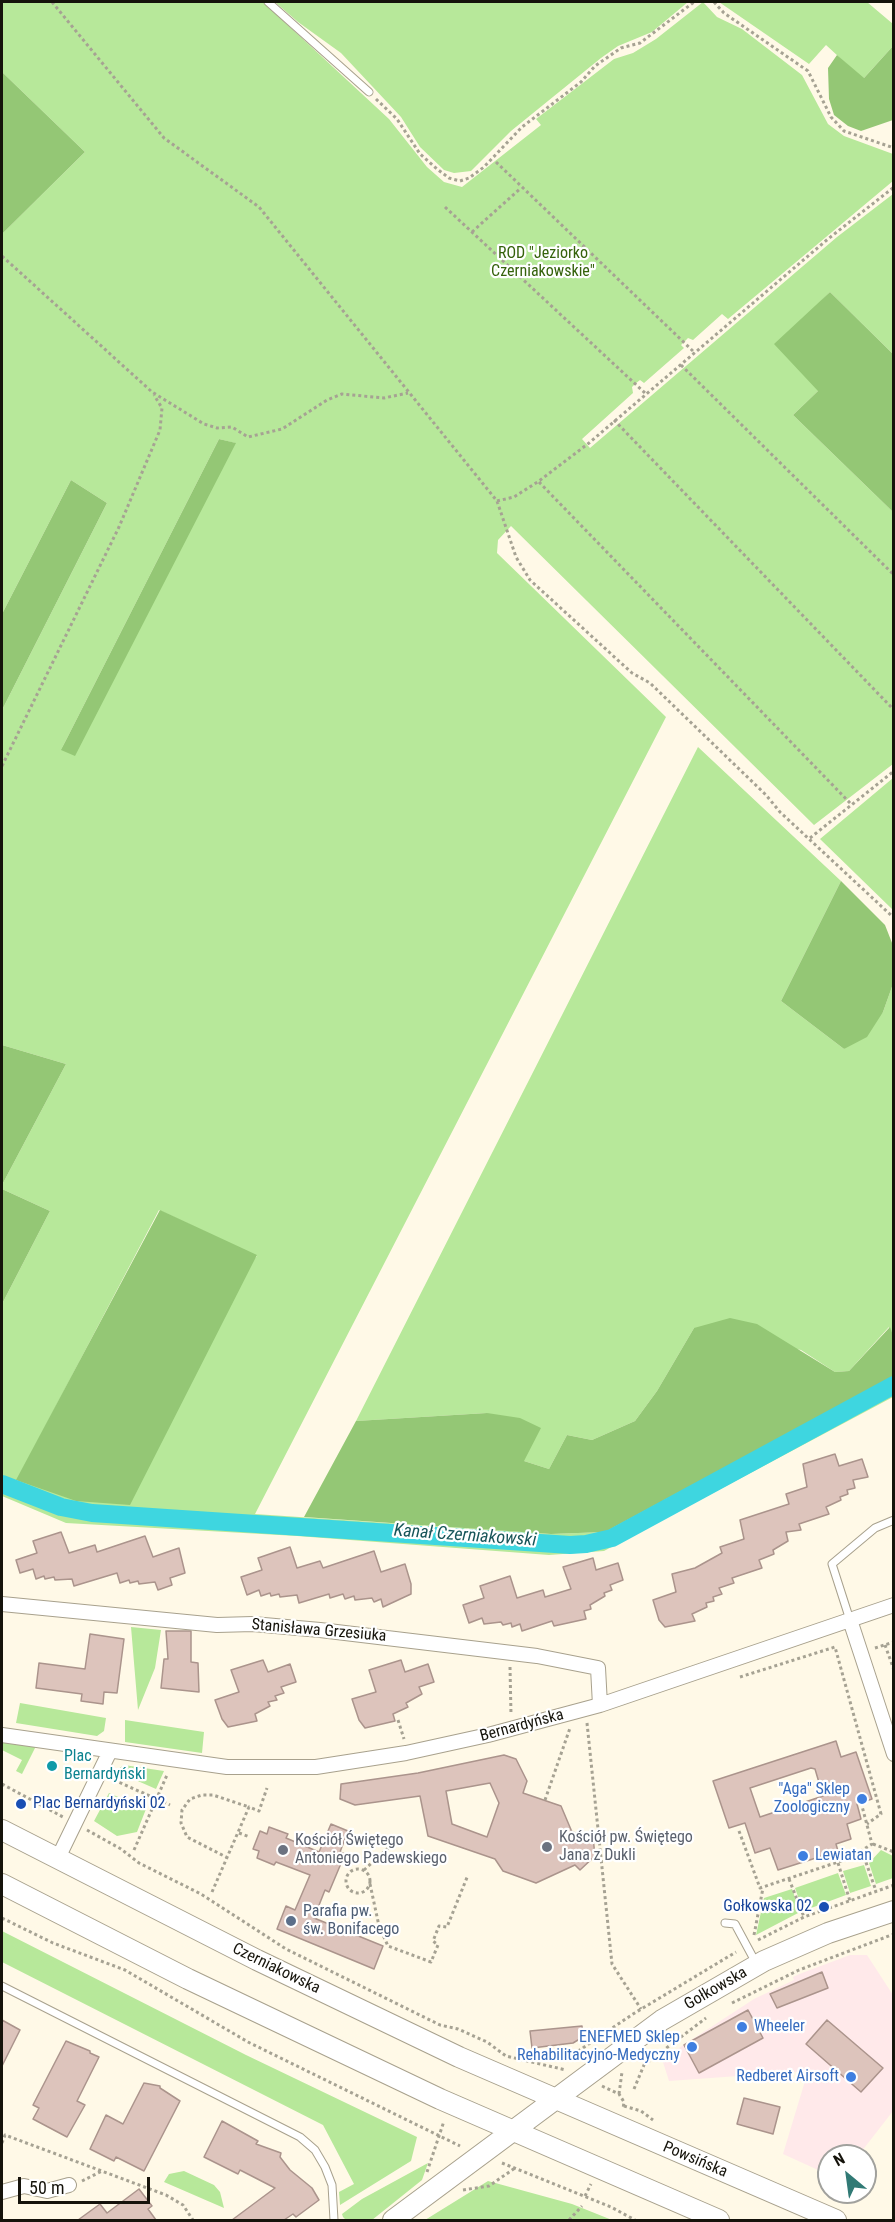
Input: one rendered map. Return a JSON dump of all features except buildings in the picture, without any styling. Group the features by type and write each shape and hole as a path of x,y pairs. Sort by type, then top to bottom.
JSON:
{"main road":[{"name":"Czerniakowska","path":"2,1830 278,1970 459,2057 555,2098"},
{"path":"2,1884 188,1980 512,2131 719,2220"},
{"name":"Gołkowska","path":"393,2220 662,2020 757,1965 820,1937 894,1911"},
{"name":"Powsińska","path":"555,2098 836,2220"}],"street":[{"name":"Stanisława Grzesiuka","path":"2,1604 217,1625 253,1624 320,1630 511,1654 598,1668 600,1705"},
{"name":"Bernardyńska","path":"110,1751 227,1767 315,1767 406,1753 600,1705 894,1605"},
{"path":"850,1620 894,1754"},
{"path":"2,1735 110,1751 58,1858"},
{"path":"2,2192 24,2186 47,2191 69,2185"}],"lane":[{"path":"268,2 369,92"},
{"path":"850,1620 832,1564 875,1528 894,1520"},
{"path":"725,1923 735,1924 757,1965"},
{"path":"2,1986 300,2137 315,2150 325,2167 332,2185 334,2220"}],"path":[{"path":"52,2 164,138 259,207 497,501 516,557 530,580 632,673 650,683 766,795 780,812 894,918"},
{"path":"369,92 397,119 420,154 448,178 460,181 469,178 484,167 522,127 580,82 595,66 621,48 640,43 694,2"},
{"path":"714,2 724,13 808,71 831,117 844,131 894,148"},
{"path":"496,162 695,352"},
{"path":"497,501 514,496 539,482 681,365 859,213 894,187"},
{"path":"472,232 521,188"},
{"path":"445,207 645,393"},
{"path":"2,256 152,392 204,424 217,428 231,427 248,437 282,429 327,400 342,394 384,398 408,393"},
{"path":"681,365 894,575"},
{"path":"2,766 119,527 160,430 162,408 152,392"},
{"path":"614,420 894,710"},
{"path":"539,482 851,804"},
{"path":"810,838 894,771"},
{"path":"885,1645 894,1670"},
{"path":"740,1677 835,1647 881,1814 867,1824"},
{"path":"511,1654 510,1711 513,1728"},
{"path":"545,1800 580,1710"},
{"path":"580,1710 612,1964 641,2009"},
{"path":"99,1774 170,1804"},
{"path":"2,1784 67,1820"},
{"path":"228,1858 188,1837 181,1823 182,1810 190,1799 202,1795 259,1811 267,1788"},
{"path":"862,1806 872,1844"},
{"path":"177,1807 182,1810"},
{"path":"212,1892 249,1807"},
{"path":"83,1828 121,1849 139,1863 201,1894 286,1949 440,2025 487,2042 506,2056 560,2068"},
{"path":"739,1831 760,1888 838,1863 872,1844"},
{"path":"239,1833 250,1837"},
{"path":"370,1884 366,1890 359,1893 351,1891 346,1885 347,1876 352,1870 364,1870 395,1842"},
{"path":"872,1844 894,1852"},
{"path":"840,1850 850,1858"},
{"path":"862,1851 876,1891"},
{"path":"838,1863 850,1901"},
{"path":"364,1870 369,1875 379,1926 388,1946 431,1962 438,1945 433,1941 439,1926 447,1927 468,1875"},
{"path":"789,1879 804,1917"},
{"path":"753,1942 764,1887"},
{"path":"2,1918 53,1943 125,1970 248,2042 452,2144"},
{"path":"729,2004 799,1970 894,1934"},
{"path":"634,2089 644,2065 713,2013"},
{"path":"830,2080 837,2072"},
{"path":"608,2089 622,2097 624,2106 622,2112"},
{"path":"438,2135 444,2120"},
{"path":"2,2143 5,2136 166,2195 183,2205 193,2220"},
{"path":"506,2164 585,2196 635,2220"},
{"path":"438,2187 480,2189 498,2182 515,2168"},
{"path":"69,2185 89,2179 102,2171"},
{"path":"585,2196 592,2180"},
{"path":"569,2220 582,2206"}],"shaded area":[{"path":"850,1955 867,1955 893,1995 893,2111 867,2144 817,2144 817,2170 783,2154 808,2071 669,2081 662,2059 754,1999 794,1980 793,1977"}],"green space":[{"name":"ROD \"Jeziorko Czerniakowskie\"","path":"2,2 263,2 389,119 427,167 444,182 462,187 541,125 536,119 614,59 633,53 656,39 703,2 717,17 742,29 802,75 828,124 844,136 893,154 893,181 728,319 722,314 693,340 688,338 681,345 684,348 644,383 640,380 635,384 632,387 633,393 582,439 590,448 837,237 893,194 893,354 830,292 822,300 818,391 793,415 893,512 893,764 814,825 511,526 498,540 497,553 666,717 255,1514 551,1534 605,1532 893,1378 893,1397 604,1551 549,1555 297,1536 66,1523 2,1496 2,1304 50,1211 2,1189 2,1185 66,1064 2,1045 2,710 107,503 71,480 2,614 2,234 85,152 2,72","holes":["219,439 235,443 61,750","159,1210 257,1256 17,1481 17,1480"]},
{"path":"275,2 688,2 652,32 618,46 601,58 511,131 471,171 454,173 444,170 420,147 401,117 341,53"},
{"path":"719,2 867,2 893,24 893,46 863,79 826,45 809,64"},
{"path":"893,46 893,120 861,131 848,126 834,115 829,99 828,68 837,55 864,78"},
{"path":"2,72 85,152 2,234"},
{"path":"830,292 893,354 893,512 793,415 818,391 774,344"},
{"path":"219,439 236,443 75,756 61,750"},
{"path":"71,480 107,503 2,710 2,614"},
{"path":"698,747 841,881 781,1001 844,1049 883,1012 893,984 893,1335 889,1327 849,1371 835,1372 801,1350 694,1328 657,1391 635,1421 592,1440 567,1435 549,1469 524,1461 487,1413 356,1421"},
{"path":"893,778 893,910 820,839"},
{"path":"841,881 885,925 894,948 893,984 883,1012 867,1037 844,1049 781,1001"},
{"path":"2,1045 66,1064 2,1185"},
{"path":"2,1189 50,1211 2,1304"},
{"path":"160,1210 257,1255 130,1505 76,1501 16,1480"},
{"path":"730,1318 757,1324 835,1372 849,1371 890,1327 893,1335 893,1377 605,1532 551,1534 304,1517 356,1421 487,1413 520,1418 541,1428 524,1461 549,1469 567,1435 592,1440 635,1421 657,1391 694,1328"},
{"path":"131,1627 161,1630 155,1668 138,1710"},
{"path":"20,1703 106,1718 104,1731 97,1736 16,1723"},
{"path":"125,1720 204,1732 202,1753 125,1742"},
{"path":"2,1741 36,1746 22,1774 16,1771 22,1760 2,1750"},
{"path":"124,1765 164,1771 156,1789 115,1771"},
{"path":"109,1793 146,1809 137,1832 117,1836 94,1821"},
{"path":"881,1850 893,1856 893,1878 876,1884 869,1863"},
{"path":"864,1865 871,1886 850,1893 843,1871"},
{"path":"838,1873 846,1895 803,1911 795,1888"},
{"path":"792,1889 800,1912 756,1935 764,1898"},
{"path":"2,1931 246,2055 417,2137 411,2161 340,2205 339,2192 354,2184 323,2125 2,1962"},
{"path":"428,2163 422,2180 372,2220 346,2220 343,2217 342,2214 362,2199"},
{"path":"184,2171 214,2185 220,2192 224,2208 164,2182 169,2174"},
{"path":"488,2181 572,2204 612,2220 425,2220"}],"waterway":[{"name":"Kanał Czerniakowski","path":"2,1484 61,1507 92,1513 570,1545 586,1544 612,1538 894,1385"}],"place":[{"name":"Plac Bernardyński","path":"52,1766"},
{"name":"\"Aga\" Sklep Zoologiczny","path":"862,1799"},
{"name":"Plac Bernardyński 02","path":"21,1804"},
{"name":"Kościół pw. Świętego Jana z Dukli","path":"547,1847"},
{"name":"Kościół Świętego Antoniego Padewskiego","path":"283,1850"},
{"name":"Lewiatan","path":"803,1856"},
{"name":"Gołkowska 02","path":"824,1907"},
{"name":"Parafia pw. św. Bonifacego","path":"291,1921"},
{"name":"Wheeler","path":"742,2027"},
{"name":"ENEFMED Sklep Rehabilitacyjno-Medyczny","path":"692,2047"},
{"name":"Redberet Airsoft","path":"851,2077"}]}
